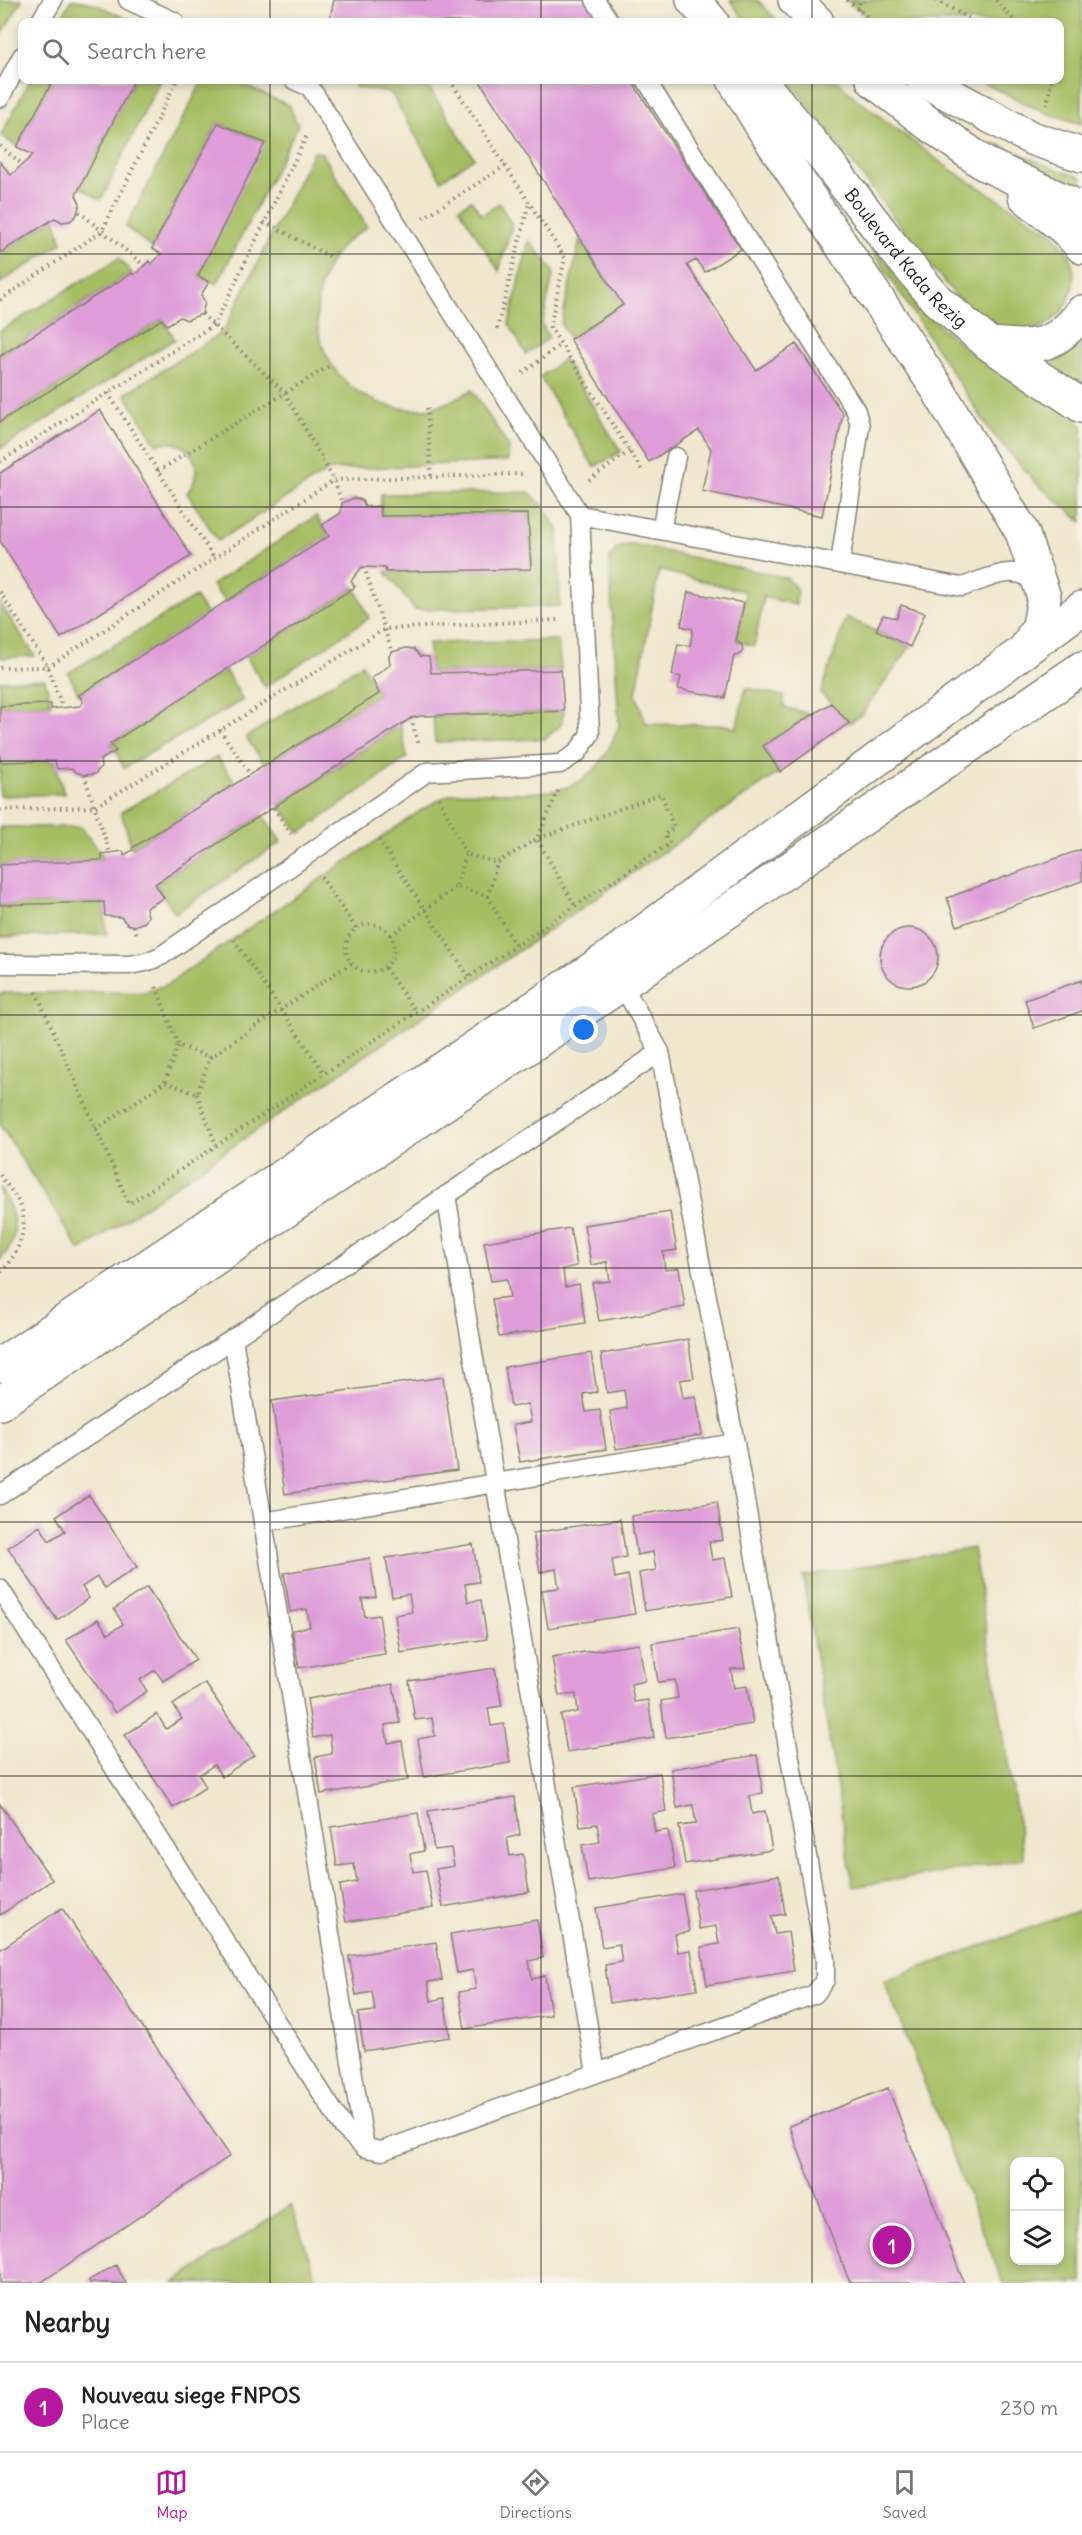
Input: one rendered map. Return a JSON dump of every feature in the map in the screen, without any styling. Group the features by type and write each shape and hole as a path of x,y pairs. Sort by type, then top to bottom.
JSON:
{"main road":[{"path":"687,0 698,18"},
{"path":"693,0 709,18"},
{"path":"736,84 763,128 937,388 1022,532 1044,597 1039,626 1022,654"},
{"name":"Boulevard Kada Rezig","path":"762,84 937,300 989,344 1082,406"},
{"path":"878,84 985,164 1065,229 1082,247"},
{"path":"930,84 1031,138 1082,155"},
{"path":"985,164 1082,209"},
{"path":"989,344 1037,347 1056,339 1071,327 1082,312"},
{"path":"0,1403 614,972 1082,608"},
{"path":"0,1365 614,972 1082,668"}],"lane":[{"path":"42,18 52,0"},
{"path":"128,0 146,4 169,18"},
{"path":"595,0 607,18"},
{"path":"0,98 18,64"},
{"path":"0,964 129,965 146,962 161,956 427,772 560,764 578,753 590,734 580,515 310,87 303,84"},
{"path":"649,84 856,411 860,426 840,564"},
{"path":"661,530 676,457"},
{"path":"580,515 962,587 1008,572 1025,573 1040,584"},
{"path":"1008,572 1018,555 1022,532"},
{"path":"0,1589 344,2128 365,2148 382,2151 815,1994 825,1980 823,1948 735,1443 660,1052 614,972"},
{"path":"0,1495 660,1052"},
{"path":"446,1195 596,2073"},
{"path":"233,1338 365,2148"},
{"path":"263,1522 495,1485 735,1443"}],"path":[{"path":"847,0 868,18"},
{"path":"858,10 860,0"},
{"path":"936,0 968,18"},
{"path":"996,0 1012,18"},
{"path":"0,300 102,231 175,84"},
{"path":"453,84 565,258 550,327 648,479 670,485"},
{"path":"0,462 214,324 321,105"},
{"path":"0,146 23,165"},
{"path":"402,232 506,166"},
{"path":"487,368 529,202"},
{"path":"79,212 144,266"},
{"path":"264,222 333,258"},
{"path":"202,314 285,393 334,480 342,503"},
{"path":"501,390 561,344"},
{"path":"158,471 331,365"},
{"path":"108,393 214,558"},
{"path":"427,408 431,477"},
{"path":"568,495 630,451"},
{"path":"0,668 48,666 334,480 553,473"},
{"path":"364,567 392,652"},
{"path":"0,592 48,666 62,707"},
{"path":"0,810 95,807 385,629 584,618"},
{"path":"220,730 250,774"},
{"path":"537,839 558,791 560,764"},
{"path":"391,935 456,887 466,854 427,772"},
{"path":"84,775 110,853"},
{"path":"24,964 129,1204 670,843 664,835 674,827 661,794 537,839 497,863 488,896 515,946"},
{"path":"363,817 469,977"},
{"path":"537,839 575,906"},
{"path":"466,854 497,863"},
{"path":"306,856 356,928"},
{"path":"456,887 488,896"},
{"path":"218,917 324,1073"},
{"path":"367,923 375,924 383,927 391,935 395,947 394,955 385,968 369,973 361,971 351,963 346,953 346,945 348,937 356,928 367,923"},
{"path":"96,1129 165,1082 178,1045 146,962"},
{"path":"216,1146 197,1094 210,1057 351,963"},
{"path":"385,968 416,1012"},
{"path":"178,1045 210,1057"},
{"path":"165,1082 197,1094"},
{"path":"0,1175 21,1208 23,1231 15,1255 0,1274"}],"green space":[{"path":"0,0 22,0 0,37"},
{"path":"71,0 95,5 125,18 61,18"},
{"path":"730,0 758,0 774,18 743,18"},
{"path":"847,0 1082,0 1082,124 1045,113 985,84 1064,84 1064,18 868,18"},
{"path":"28,84 51,84 17,147 1,135"},
{"path":"132,84 158,84 101,200 80,187"},
{"path":"201,84 240,84 289,105 298,125 217,284 198,276 264,142 218,123 152,248 126,227"},
{"path":"356,84 427,84 474,158 441,180 391,93 355,87"},
{"path":"792,84 840,84 951,170 1054,234 1071,258 1074,273 1073,287 1068,302 1060,314 1049,323 1036,330 1000,330 984,321 956,296"},
{"path":"994,143 1058,170 1082,177 1082,194 1034,168"},
{"path":"313,152 322,153 367,227 337,251 328,266 320,288 317,311 319,333 325,353 336,371 350,386 368,398 388,405 411,409 435,407 472,390 509,447 508,461 329,470 218,541 187,493 196,473 192,455 178,444 168,442 156,444 125,394 223,332"},
{"path":"838,198 925,313 953,338 1051,399 1082,425 1082,522 1036,483 989,429"},
{"path":"471,200 482,215 499,203 512,225 499,271 459,208"},
{"path":"55,218 62,243 0,283 0,253"},
{"path":"580,239 623,305 570,339 561,324"},
{"path":"529,240 554,272 542,324 549,338 526,354 509,324"},
{"path":"119,258 132,273 0,356 0,331"},
{"path":"162,319 175,339 0,449 0,422"},
{"path":"1082,345 1082,388 1051,366"},
{"path":"564,359 621,452 594,467 540,377"},
{"path":"529,492 543,506 558,529 560,606 415,610 386,572 531,569 528,514 381,516 381,494"},
{"path":"316,516 329,536 225,602 212,585"},
{"path":"631,544 787,578 797,590 796,605 764,597 754,646 736,641 746,592 659,570 636,694 646,724 728,725 736,729 746,688 784,696 784,707 813,715 763,746 780,772 80,1251 0,1125 0,993 143,992 166,985 423,809 444,797 464,792 513,793 553,790 570,786 584,778 597,766 609,749 619,725 609,559 617,548"},
{"path":"355,587 369,618 265,687 246,657"},
{"path":"195,597 207,614 79,695 68,673"},
{"path":"0,603 35,656 0,658"},
{"path":"846,617 910,647 862,714 849,723 821,693"},
{"path":"558,640 561,670 431,673 428,643"},
{"path":"362,664 379,694 265,765 246,737"},
{"path":"225,670 243,700 124,768 110,744"},
{"path":"45,679 51,704 0,706 0,681"},
{"path":"564,711 561,725 545,739 435,742 433,716"},
{"path":"401,725 407,758 300,833 279,805"},
{"path":"217,757 236,783 132,848 121,812"},
{"path":"55,761 64,794 0,796 0,762"},
{"path":"263,815 281,842 175,913 155,884"},
{"path":"0,827 81,827 102,854 102,860 0,865"},
{"path":"104,902 106,934 0,937 0,905"},
{"path":"0,1188 13,1215 14,1233 12,1242 0,1260"},
{"path":"973,1548 1024,1859 853,1887 803,1576"},
{"path":"1082,1909 1082,2283 1003,2283 884,1981"},
{"path":"291,2205 318,2283 174,2283"}],"building":[{"path":"334,0 587,0 599,18 330,18"},
{"path":"51,84 132,84 76,195 80,204 76,216 70,221 62,222 55,218 0,253 0,162 11,175 33,155 17,147"},
{"path":"482,84 634,84 741,249 705,272 696,260 687,265 756,370 796,344 843,414 822,516 702,491 711,449 699,430 649,462 570,339 623,305"},
{"path":"218,123 265,143 198,276 209,282 201,295 205,302 202,314 187,320 180,317 167,325 162,319 0,422 0,356 132,273 134,275 149,261 152,264 161,254 152,248"},
{"path":"100,410 191,556 61,638 0,541 0,473"},
{"path":"354,498 362,500 365,507 380,506 381,516 528,514 531,569 386,572 385,568 362,567 351,581 355,587 110,744 116,751 100,760 101,767 95,774 84,775 72,768 57,769 55,761 0,762 0,706 51,704 51,709 80,706 83,702 79,695 329,536 322,525 341,513 342,503"},
{"path":"688,592 744,603 736,641 742,645 743,651 734,656 725,698 678,689 681,677 672,675 678,644 690,646 693,629 681,626"},
{"path":"901,605 925,613 910,647 876,630 883,615 897,618"},
{"path":"406,648 414,649 420,656 429,657 431,673 561,670 564,711 411,718 155,884 164,898 146,908 148,916 145,922 134,926 127,924 121,917 105,916 104,902 0,905 0,865 102,860 102,854 123,851 124,855 379,694 372,678 390,665 389,656 392,652"},
{"path":"831,703 849,723 780,772 763,746"},
{"path":"1082,849 1082,881 957,926 947,898"},
{"path":"909,928 925,933 933,941 938,957 933,973 925,981 909,986 893,981 885,973 880,957 885,941 893,933"},
{"path":"1082,980 1082,1011 1034,1028 1025,1000"},
{"path":"670,1212 677,1250 663,1252 665,1270 679,1268 685,1307 599,1321 592,1283 610,1281 607,1262 591,1265 584,1225"},
{"path":"570,1228 577,1266 563,1269 565,1287 579,1284 585,1323 499,1337 492,1299 510,1297 507,1279 491,1281 484,1242"},
{"path":"688,1339 694,1378 680,1380 683,1398 696,1396 702,1435 616,1449 610,1411 627,1408 624,1390 607,1393 601,1354"},
{"path":"591,1353 597,1392 583,1394 586,1412 600,1410 606,1449 520,1462 513,1425 531,1422 528,1404 511,1407 505,1367"},
{"path":"443,1377 457,1470 285,1494 272,1401"},
{"path":"89,1495 137,1567 105,1588 97,1577 82,1587 89,1598 57,1620 8,1548 40,1526 49,1541 65,1531 56,1516"},
{"path":"717,1502 723,1540 709,1542 712,1560 725,1558 732,1597 645,1611 639,1573 656,1570 653,1552 637,1555 631,1516"},
{"path":"620,1519 626,1557 612,1560 615,1578 628,1575 635,1614 548,1628 542,1590 559,1588 556,1569 540,1572 533,1533"},
{"path":"473,1544 479,1582 465,1584 468,1602 481,1600 487,1639 401,1653 395,1615 412,1612 409,1594 392,1597 386,1558"},
{"path":"370,1558 376,1597 362,1599 365,1617 379,1615 385,1654 299,1668 292,1630 310,1627 307,1609 290,1612 284,1573"},
{"path":"147,1587 196,1660 163,1681 155,1670 140,1680 147,1691 115,1713 66,1640 98,1619 108,1634 123,1624 114,1609"},
{"path":"738,1629 745,1668 731,1669 734,1688 747,1686 753,1724 666,1738 661,1701 678,1698 675,1680 658,1682 652,1643"},
{"path":"639,1644 645,1681 631,1684 634,1702 648,1700 654,1738 567,1752 561,1715 578,1712 576,1694 559,1696 552,1657"},
{"path":"495,1668 502,1706 488,1708 491,1726 504,1724 510,1763 424,1777 418,1739 435,1736 432,1718 415,1720 409,1681"},
{"path":"205,1683 254,1755 222,1777 214,1765 199,1775 206,1787 173,1808 125,1735 157,1714 166,1729 182,1719 173,1705"},
{"path":"393,1684 400,1723 385,1725 388,1743 402,1741 408,1780 321,1794 315,1757 332,1754 330,1735 313,1738 307,1699"},
{"path":"757,1755 763,1793 749,1796 752,1814 765,1811 772,1850 685,1864 679,1826 696,1824 693,1805 677,1808 671,1769"},
{"path":"660,1773 666,1811 652,1814 655,1832 668,1830 675,1868 588,1882 582,1845 600,1842 597,1824 580,1826 574,1787"},
{"path":"515,1797 520,1835 507,1838 510,1856 523,1854 529,1892 443,1907 436,1869 454,1866 451,1848 434,1850 428,1811"},
{"path":"0,1804 52,1880 0,1915"},
{"path":"418,1813 424,1851 410,1854 413,1872 426,1870 433,1908 346,1922 340,1885 357,1882 354,1864 337,1866 331,1827"},
{"path":"779,1875 785,1914 771,1916 775,1934 788,1932 794,1971 707,1985 701,1947 719,1944 716,1926 699,1929 693,1890"},
{"path":"682,1894 689,1932 675,1934 678,1952 691,1950 697,1989 610,2003 605,1965 622,1962 619,1944 602,1947 596,1908"},
{"path":"62,1908 230,2156 40,2283 0,2283 0,1950"},
{"path":"537,1920 543,1958 529,1961 532,1979 545,1976 551,2015 465,2029 459,1992 476,1989 473,1970 457,1973 450,1934"},
{"path":"436,1942 442,1980 428,1982 431,2001 444,1998 450,2037 364,2051 358,2013 375,2011 372,1992 356,1995 349,1956"},
{"path":"888,2088 964,2283 850,2283 789,2126"},
{"path":"116,2265 126,2283 90,2283 89,2280"}],"place":[{"name":"Nouveau siege FNPOS","path":"892,2245"}]}
